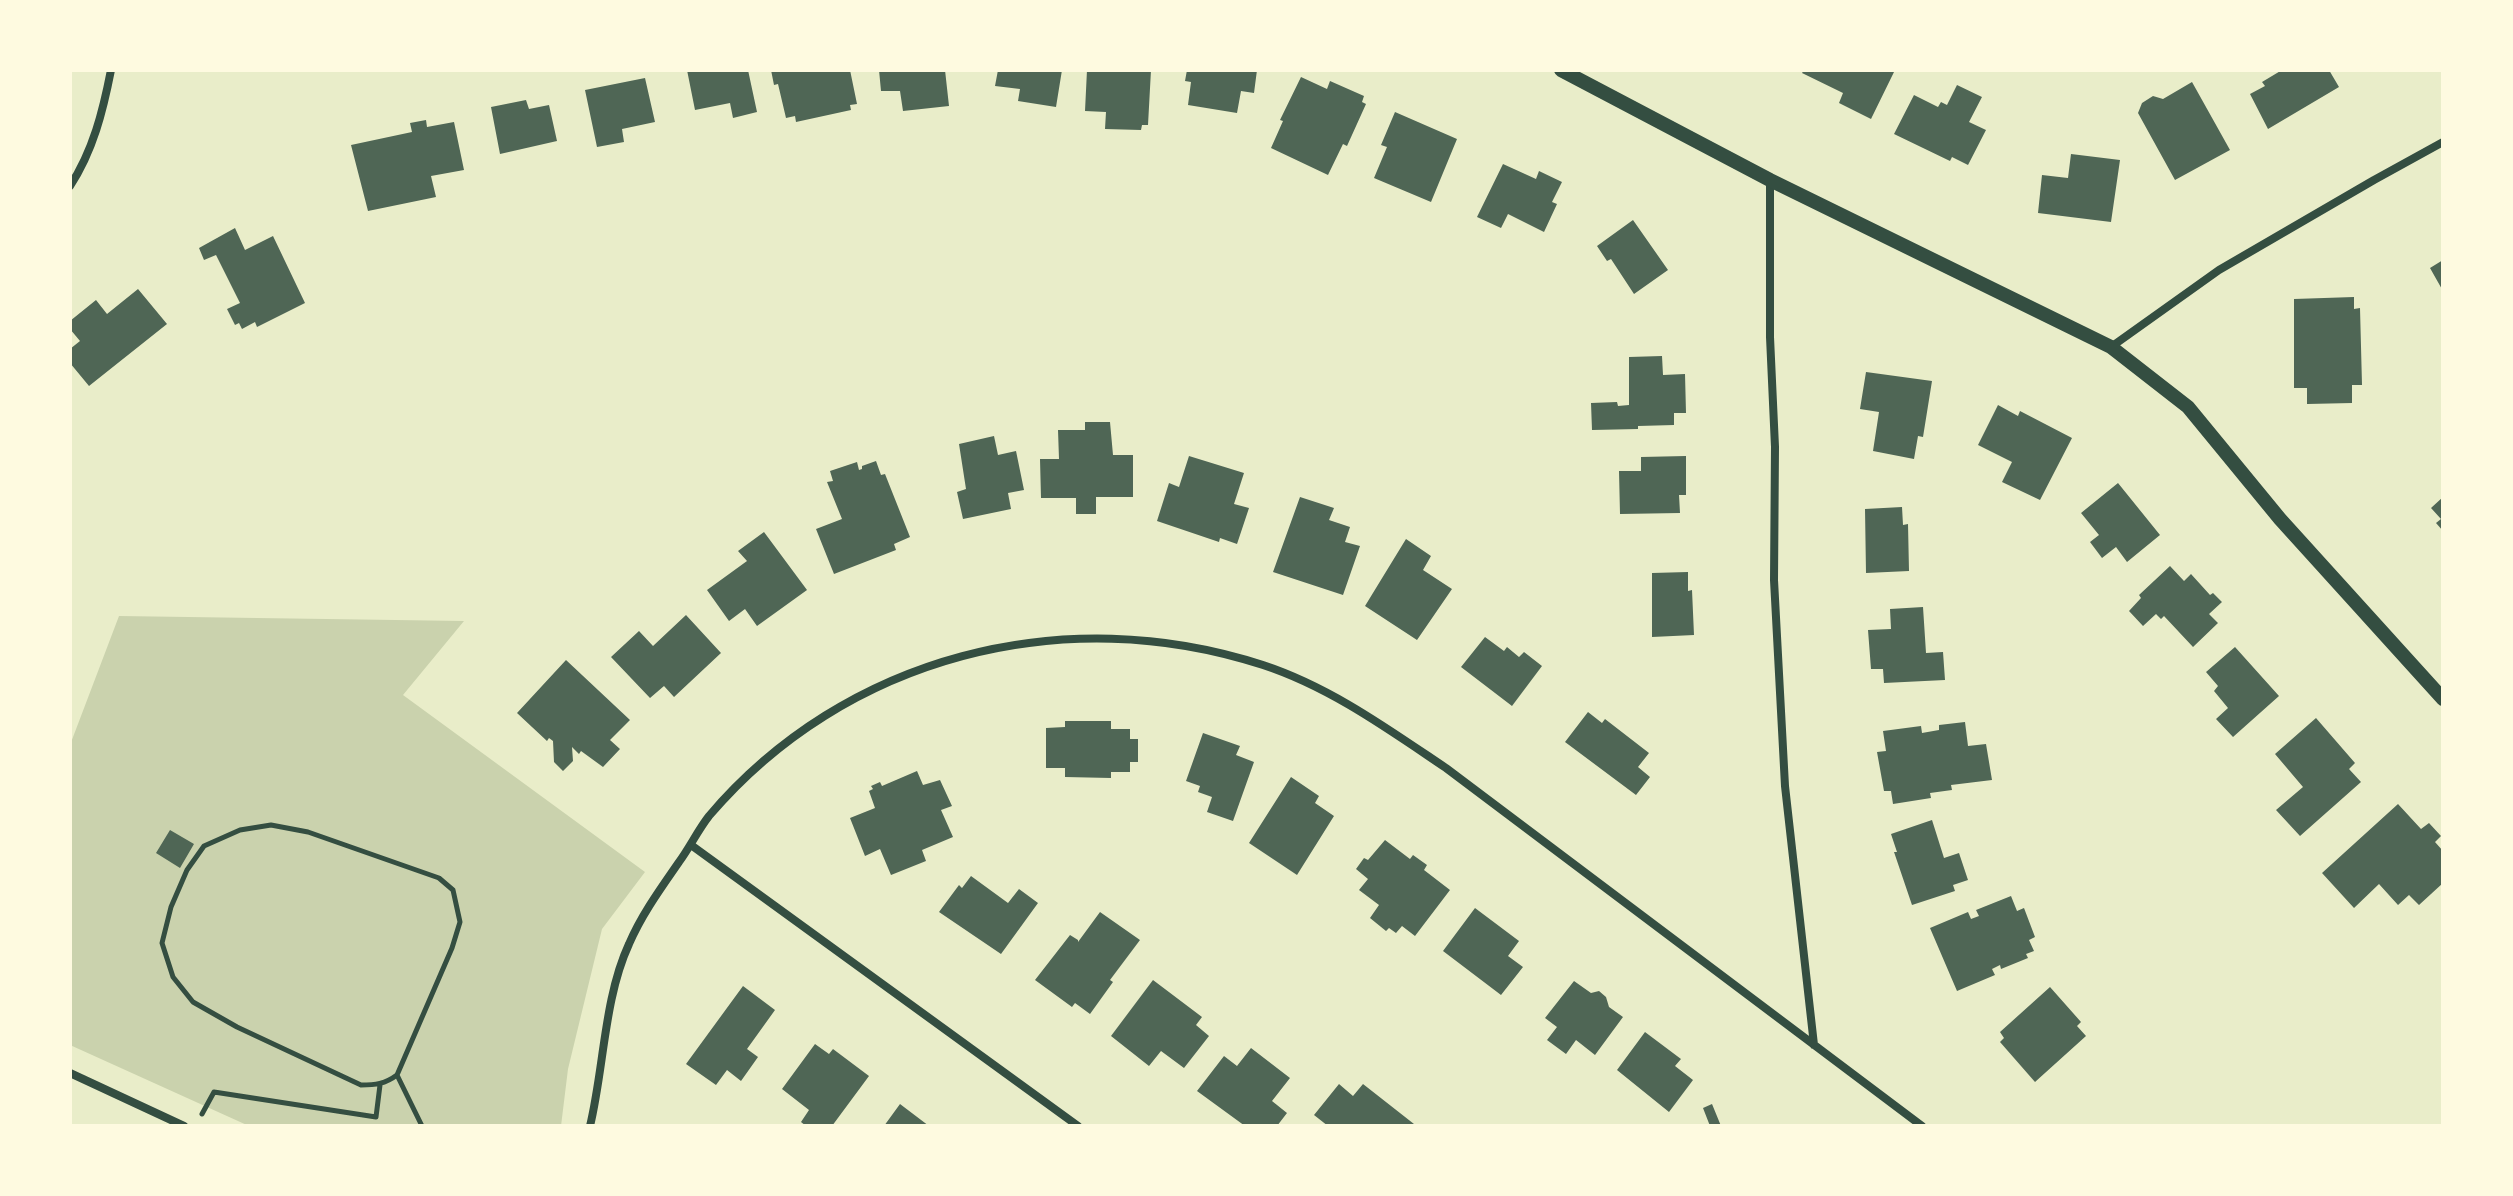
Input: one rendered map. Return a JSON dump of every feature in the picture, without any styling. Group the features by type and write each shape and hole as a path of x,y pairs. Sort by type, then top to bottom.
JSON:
{"street":[{"path":"70,186 82,168 101,117 111,70"},
{"path":"1561,70 1770,180 2111,347 2188,407 2280,519 2443,699"},
{"path":"2111,347 2219,270 2443,142"},
{"path":"1770,180 1774,580 1785,786 1814,1045"},
{"path":"590,1126 613,997 627,947 647,908 707,818 752,771 800,732 856,697 903,676 969,654 1030,641 1098,637 1163,641 1263,665 1302,680 1364,713 1446,768 1922,1126"},
{"path":"691,845 1078,1126"},
{"path":"70,1073 184,1126"}],"path":[{"path":"271,825 308,832 439,878 453,890 460,922 452,948 397,1075 380,1085 361,1085 237,1027 193,1002 173,977 162,943 171,907 187,870 204,846 240,830 271,825"},
{"path":"397,1075 422,1126"},
{"path":"196,1126 214,1092 376,1117 380,1085"}],"green space":[{"path":"119,616 464,621 403,695 645,872 602,929 568,1069 561,1126 249,1126 70,1045 70,745"}],"building":[{"path":"687,70 748,70 757,112 733,118 730,103 695,110"},
{"path":"771,70 850,70 857,104 850,105 851,110 796,122 795,116 786,118 778,84 774,85"},
{"path":"879,70 945,70 949,106 903,111 900,91 881,91"},
{"path":"998,70 1062,70 1056,107 1018,101 1020,89 995,86"},
{"path":"1087,70 1151,70 1148,125 1142,125 1141,130 1105,129 1106,112 1085,111"},
{"path":"1187,70 1257,70 1254,93 1241,91 1237,113 1188,105 1191,82 1185,81"},
{"path":"1804,70 1894,72 1871,119 1839,103 1843,93 1802,73"},
{"path":"2282,70 2329,70 2339,87 2268,129 2250,94 2265,86 2262,82"},
{"path":"1301,77 1327,89 1330,81 1364,96 1362,102 1366,104 1347,146 1343,144 1328,175 1271,148 1283,121 1280,120"},
{"path":"645,78 655,122 622,129 624,142 597,147 585,90"},
{"path":"2192,82 2230,150 2175,180 2138,113 2142,103 2153,96 2163,99"},
{"path":"1957,85 1982,97 1969,122 1986,130 1968,165 1952,157 1950,161 1894,134 1914,95 1938,107 1941,102 1947,105"},
{"path":"526,100 529,109 549,105 557,141 500,154 491,107"},
{"path":"1395,112 1457,139 1431,202 1374,178 1387,147 1381,145"},
{"path":"426,120 427,127 454,122 464,170 431,176 436,197 368,211 351,145 412,132 410,123"},
{"path":"2071,154 2120,160 2111,222 2038,213 2042,175 2068,178"},
{"path":"1503,164 1536,179 1539,171 1562,182 1552,202 1557,204 1544,232 1508,214 1501,228 1477,217"},
{"path":"1633,220 1668,270 1634,294 1611,259 1607,261 1597,246"},
{"path":"235,228 245,250 273,236 305,303 257,327 255,322 242,329 239,323 235,325 227,309 240,303 216,255 204,260 199,248"},
{"path":"2443,260 2443,291 2430,268"},
{"path":"138,289 167,324 89,386 70,363 70,349 80,341 70,329 70,321 96,300 107,314"},
{"path":"2354,297 2354,309 2360,308 2362,385 2352,385 2352,403 2307,404 2307,388 2294,388 2294,299"},
{"path":"1662,356 1663,375 1685,374 1686,413 1674,413 1674,425 1592,430 1591,403 1629,405 1629,357"},
{"path":"1866,372 1932,381 1923,437 1918,436 1914,459 1873,451 1879,412 1860,409"},
{"path":"1998,405 2018,416 2020,411 2072,438 2040,500 2002,482 2012,462 1978,445"},
{"path":"1085,422 1110,422 1113,455 1133,455 1133,497 1096,497 1096,514 1076,514 1076,498 1041,498 1040,459 1059,459 1058,430 1085,430"},
{"path":"994,436 998,455 1016,451 1024,490 1008,493 1011,509 963,519 957,492 966,489 959,444"},
{"path":"1189,456 1244,473 1234,504 1249,508 1237,544 1220,538 1219,542 1157,521 1169,483 1179,487"},
{"path":"1686,456 1686,495 1679,495 1680,513 1620,514 1619,471 1641,471 1641,457"},
{"path":"876,461 881,475 885,474 910,537 894,544 896,550 834,574 816,529 842,519 827,482 833,481 830,471 857,462 859,470"},
{"path":"2118,483 2160,535 2127,562 2116,547 2102,558 2090,542 2099,535 2081,513"},
{"path":"1300,497 1334,508 1329,520 1350,527 1345,542 1360,546 1343,595 1273,572"},
{"path":"2443,497 2443,531 2436,523 2441,519 2431,508"},
{"path":"1902,507 1903,525 1908,524 1909,571 1866,573 1865,509"},
{"path":"764,532 807,590 757,626 745,609 729,621 707,590 747,561 738,551"},
{"path":"1406,539 1431,556 1423,570 1452,589 1417,640 1365,606"},
{"path":"2170,566 2184,581 2191,574 2210,595 2213,593 2222,602 2209,614 2218,623 2193,647 2164,616 2161,619 2156,614 2143,626 2129,611 2141,598 2139,595"},
{"path":"1688,572 1694,635 1652,637 1652,573"},
{"path":"1923,607 1926,653 1943,652 1945,680 1884,683 1883,669 1871,669 1868,630 1891,629 1890,609"},
{"path":"686,615 721,653 674,697 664,686 650,698 611,657 639,631 653,646"},
{"path":"1485,637 1504,651 1507,647 1519,657 1524,652 1542,666 1512,706 1461,667"},
{"path":"2235,647 2279,696 2233,737 2216,719 2228,708 2214,691 2218,686 2206,672"},
{"path":"566,660 630,720 610,740 620,749 603,767 572,747 573,761 563,771 554,762 553,741 549,738 547,741 517,713"},
{"path":"1588,712 1602,723 1605,719 1649,753 1638,767 1650,777 1636,795 1565,742"},
{"path":"2316,718 2355,763 2349,769 2361,782 2300,836 2276,810 2303,787 2275,754"},
{"path":"1065,721 1111,721 1111,729 1130,729 1130,739 1138,739 1138,762 1130,762 1130,772 1111,772 1111,778 1065,777 1065,768 1046,768 1046,728 1065,727"},
{"path":"1965,722 1968,746 1986,744 1992,780 1951,785 1952,790 1930,793 1931,798 1893,804 1891,791 1884,791 1877,752 1886,751 1883,731 1921,726 1922,733 1939,730 1939,725"},
{"path":"1203,733 1240,746 1236,755 1254,762 1233,821 1207,812 1212,797 1198,792 1200,786 1186,781"},
{"path":"917,771 923,785 940,780 952,806 941,810 953,837 922,850 926,861 891,875 880,849 865,856 850,818 875,808 869,791 873,789 871,786 880,782 882,786"},
{"path":"1291,777 1319,796 1315,803 1334,816 1297,875 1249,843"},
{"path":"2398,804 2421,829 2429,823 2441,836 2435,842 2443,851 2443,883 2419,905 2409,895 2398,905 2379,884 2354,908 2322,873"},
{"path":"1932,820 1944,858 1959,853 1968,880 1953,885 1955,891 1912,905 1891,834"},
{"path":"170,830 194,844 180,868 156,853"},
{"path":"1385,840 1410,859 1413,855 1427,865 1424,870 1450,890 1415,936 1402,926 1396,933 1389,928 1386,931 1370,918 1379,905 1359,890 1368,879 1356,869"},
{"path":"971,876 1008,903 1019,889 1038,903 1001,954 939,912 959,885 962,888"},
{"path":"2011,896 2017,911 2024,908 2035,937 2029,940 2034,951 2026,954 2028,958 2001,969 2000,965 1992,969 1995,975 1957,991 1930,928 1968,912 1971,919 1979,916 1976,910"},
{"path":"1475,908 1519,941 1508,956 1523,967 1501,995 1443,951"},
{"path":"1100,912 1140,940 1110,980 1113,982 1090,1014 1075,1003 1072,1007 1035,980 1070,935 1078,942"},
{"path":"1153,980 1202,1017 1196,1025 1209,1036 1184,1068 1161,1051 1149,1066 1111,1036"},
{"path":"1574,981 1591,993 1599,991 1606,997 1609,1007 1623,1017 1595,1055 1576,1040 1566,1054 1547,1040 1557,1027 1545,1018"},
{"path":"743,986 775,1010 747,1049 758,1057 741,1081 727,1070 716,1085 686,1064"},
{"path":"2050,987 2081,1022 2077,1026 2086,1036 2035,1082 2000,1042 2004,1038 2000,1032"},
{"path":"1645,1032 1681,1059 1675,1066 1693,1080 1669,1112 1617,1070"},
{"path":"815,1044 829,1054 833,1049 869,1076 832,1126 806,1126 801,1122 809,1110 782,1089"},
{"path":"1251,1048 1290,1078 1272,1101 1287,1113 1277,1126 1245,1126 1197,1091 1224,1056 1237,1066"},
{"path":"1339,1084 1353,1096 1363,1084 1413,1126 1328,1126 1314,1115"},
{"path":"900,1104 929,1126 884,1126"},
{"path":"1712,1104 1721,1126 1710,1126 1703,1108"}]}
